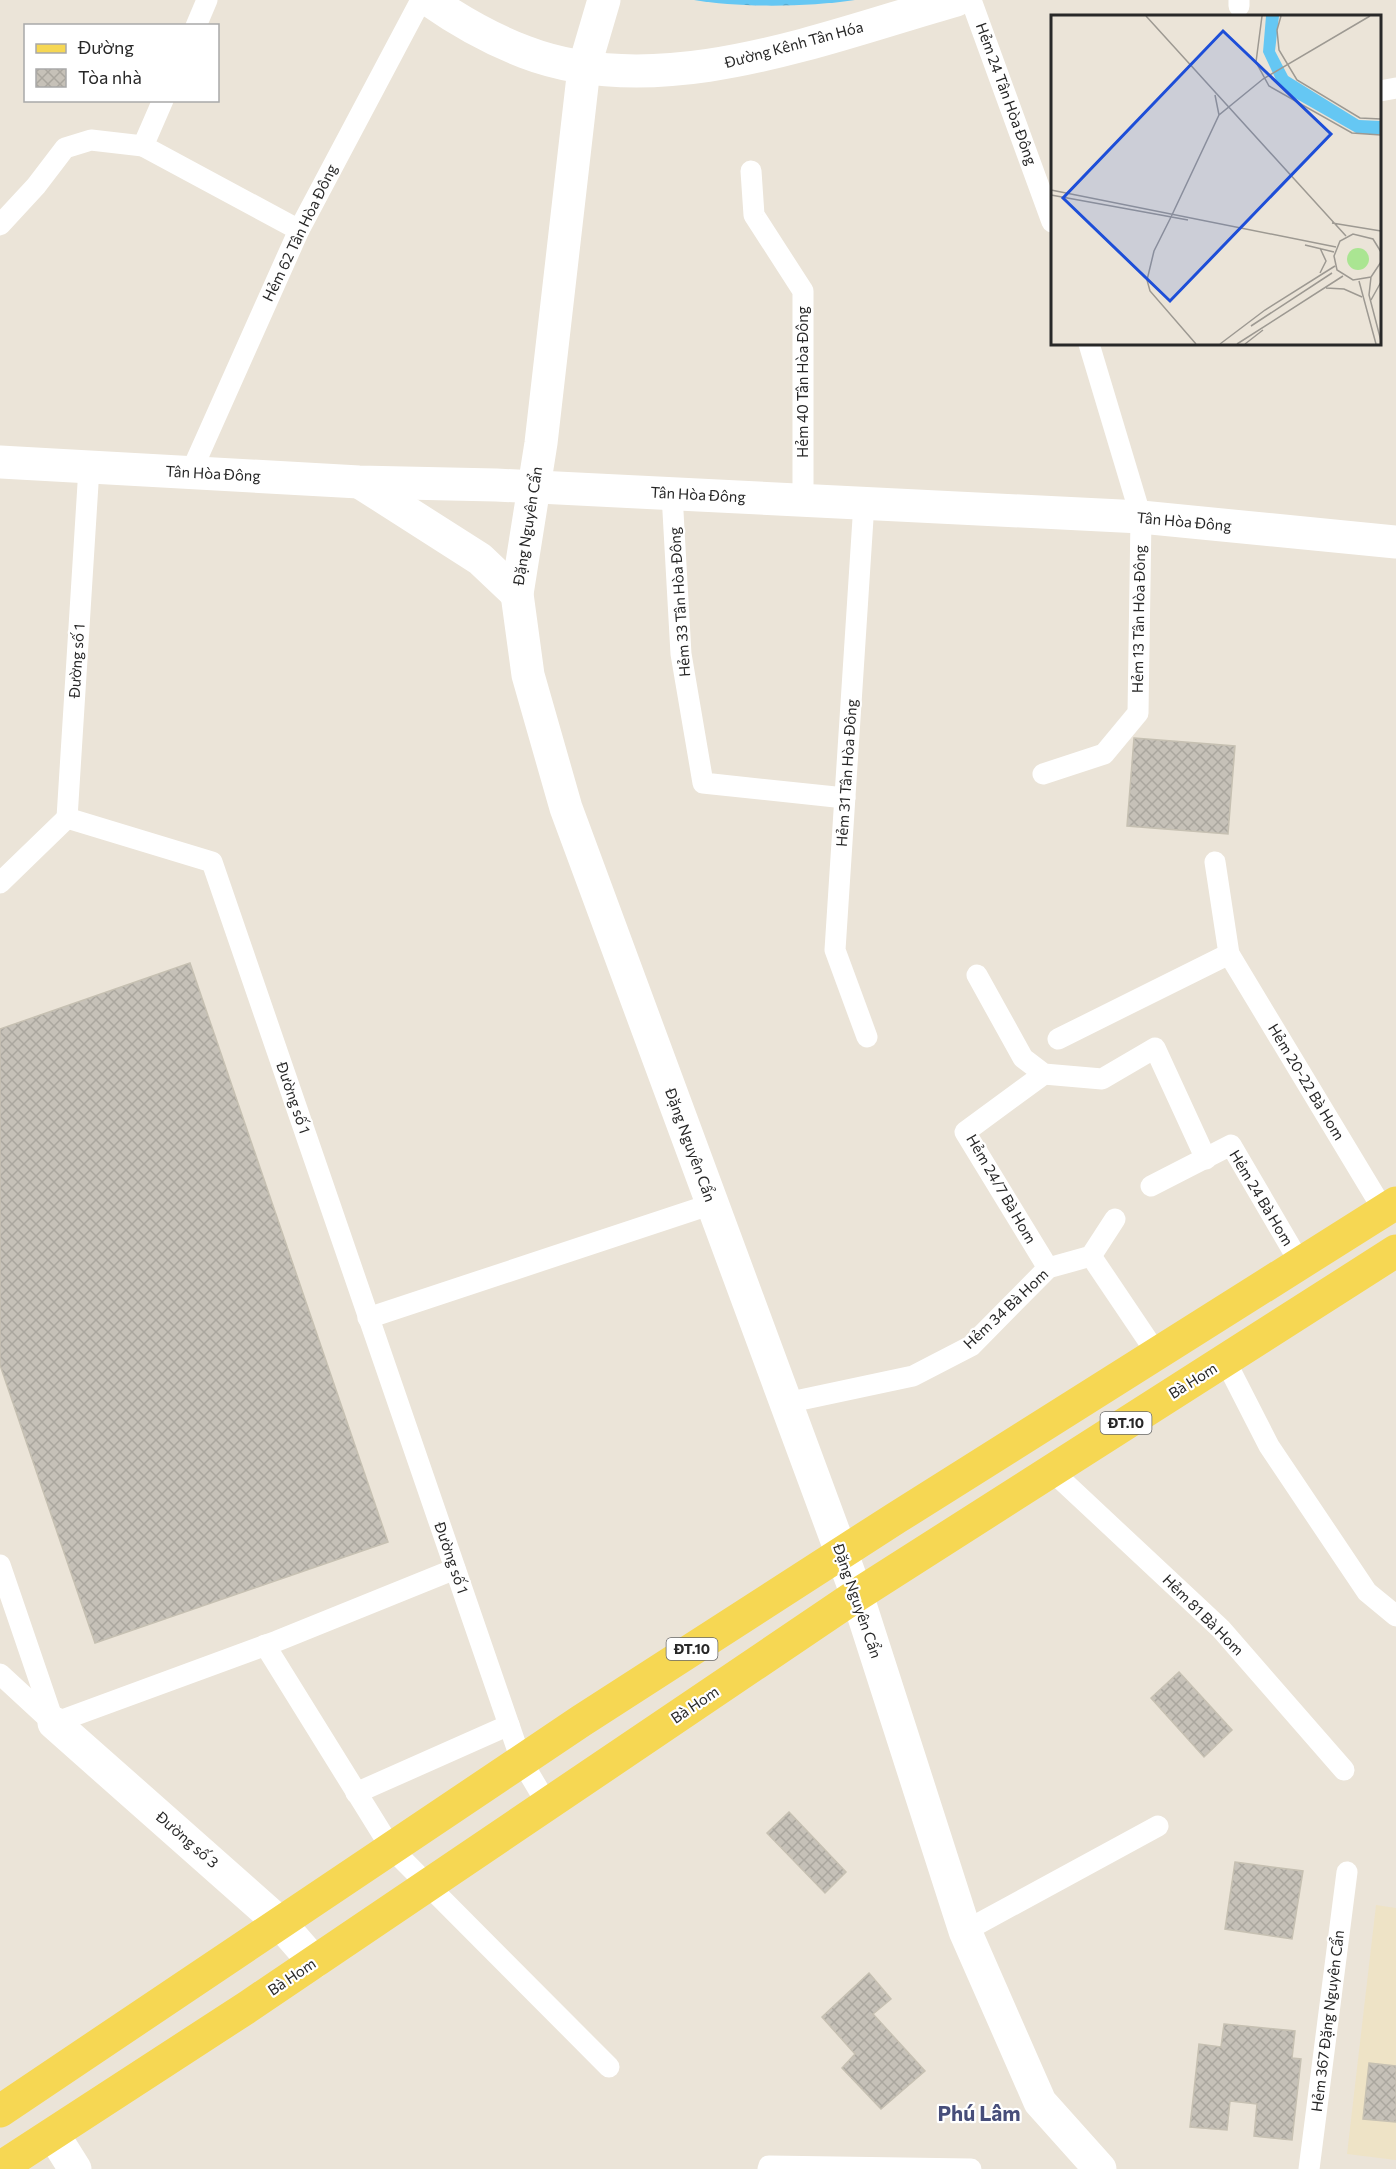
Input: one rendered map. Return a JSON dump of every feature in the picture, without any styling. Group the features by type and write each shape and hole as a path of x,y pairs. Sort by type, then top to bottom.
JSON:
{"main road":[{"name":"ĐT.10","path":"5,2100 280,1923 521,1760 841,1553 1390,1207"},
{"name":"Bà Hom","path":"0,2168 314,1962 857,1595 1396,1251"}],"street":[{"name":"Đường Kênh Tân Hóa","path":"429,0 462,22 526,53 584,68 667,71 733,63 956,0"},
{"name":"Đặng Nguyên Cẩn","path":"604,0 584,68 535,488 517,594 528,675 566,808 857,1595 965,1931 1040,2102 1100,2169"},
{"name":"Tân Hòa Đông","path":"0,462 359,483 535,488 1141,517 1396,542"},
{"path":"359,483 472,554 517,594"},
{"name":"Đường số 3","path":"54,1724 280,1923 314,1962"},
{"path":"52,2134 75,2169"}],"lane":[{"path":"197,24 207,0"},
{"name":"Hẻm 62 Tân Hòa Đông","path":"191,472 299,230 421,0"},
{"name":"Hẻm 24 Tân Hòa Đông","path":"971,0 1049,199"},
{"path":"1381,91 1396,88"},
{"path":"143,146 162,102"},
{"path":"0,225 36,186 65,148 91,140 143,146 299,230"},
{"name":"Hẻm 40 Tân Hòa Đông","path":"751,171 754,215 803,291 803,500"},
{"path":"1089,345 1141,517"},
{"name":"Đường số 1","path":"89,468 67,818 212,862 521,1760 547,1804"},
{"name":"Hẻm 33 Tân Hòa Đông","path":"672,494 681,654 704,783 845,798"},
{"name":"Hẻm 31 Tân Hòa Đông","path":"864,503 835,950 867,1037"},
{"name":"Hẻm 13 Tân Hòa Đông","path":"1043,774 1104,753 1138,713 1141,517"},
{"path":"0,883 67,818"},
{"name":"Hẻm 20-22 Bà Hom","path":"1215,862 1229,954 1390,1207"},
{"path":"1058,1040 1229,954"},
{"path":"977,975 1023,1058 1044,1074 1102,1079 1155,1048 1206,1159"},
{"name":"Hẻm 24/7 Bà Hom","path":"1044,1074 965,1132 1048,1268"},
{"name":"Hẻm 24 Bà Hom","path":"1151,1186 1231,1145 1300,1263"},
{"path":"368,1318 712,1204"},
{"path":"1115,1219 1091,1256 1157,1354"},
{"name":"Hẻm 34 Bà Hom","path":"786,1403 913,1376 971,1346 1048,1268 1091,1256"},
{"path":"1225,1360 1269,1446 1367,1592 1396,1616"},
{"name":"Hẻm 81 Bà Hom","path":"1052,1471 1221,1629 1344,1770"},
{"name":"Đường số 3","path":"0,1565 54,1724"},
{"path":"54,1724 265,1645 455,1569"},
{"path":"265,1645 391,1848 609,2067"},
{"name":"Đường số 3","path":"0,1674 54,1724"},
{"path":"356,1793 509,1725"},
{"path":"965,1931 1158,1826"},
{"name":"Hẻm 367 Đặng Nguyên Cẩn","path":"1309,2169 1347,1872"},
{"path":"768,2169 769,2166 971,2169"}],"shaded area":[{"path":"1376,1905 1396,1908 1396,2160 1347,2154"}],"water":[{"path":"694,0 855,0 774,6"}],"building":[{"path":"1134,738 1235,746 1228,834 1127,826"},
{"path":"190,963 388,1542 95,1643 0,1365 0,1029"},
{"path":"1179,1672 1232,1730 1204,1757 1151,1698"},
{"path":"789,1812 846,1872 825,1893 767,1833"},
{"path":"1235,1862 1303,1871 1292,1939 1225,1929"},
{"path":"869,1973 891,1999 873,2014 925,2071 881,2109 842,2068 855,2054 822,2017"},
{"path":"1224,2024 1295,2031 1292,2058 1301,2059 1292,2140 1254,2136 1257,2104 1230,2101 1227,2130 1190,2127 1199,2044 1221,2047"},
{"path":"1369,2063 1396,2066 1396,2122 1363,2119"}],"district":[{"name":"Phú Lâm","path":"979,2114"}]}
